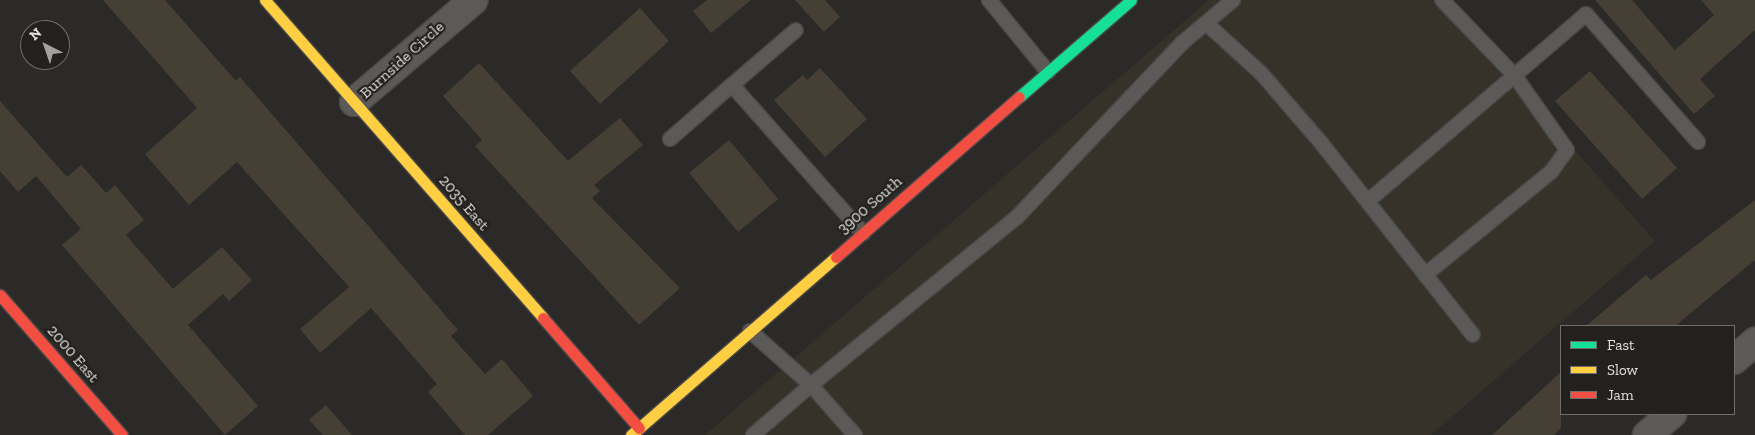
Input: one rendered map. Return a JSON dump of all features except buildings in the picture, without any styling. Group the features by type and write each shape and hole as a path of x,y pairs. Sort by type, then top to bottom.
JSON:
{"street":[{"name":"2035 East","path":"265,0 639,433"},
{"name":"Burnside Circle","path":"354,102 474,0"},
{"name":"3900 South","path":"639,433 750,331 1131,0"},
{"name":"2000 East","path":"0,295 122,435"},
{"path":"1735,359 1755,342"},
{"path":"1647,435 1671,415"}],"lane":[{"path":"989,0 1048,72"},
{"path":"753,435 1017,217 1206,23 1233,0"},
{"path":"1425,274 1563,161 1567,150 1514,76 1442,0"},
{"path":"1368,201 1586,14 1698,142"},
{"path":"1206,23 1260,72 1368,201 1473,335"},
{"path":"670,139 796,30"},
{"path":"732,84 863,233"},
{"path":"750,331 811,386 855,435"}],"shaded area":[{"path":"1209,0 1442,0 1655,241 1431,435 705,435"}],"traffic: fast":[{"path":"1019,97 1131,0"}],"traffic: slow":[{"path":"265,0 543,318"},
{"path":"631,435 836,257"}],"traffic: jam":[{"path":"836,257 1019,97"},
{"path":"0,295 122,435"},
{"path":"543,318 639,428"}]}
